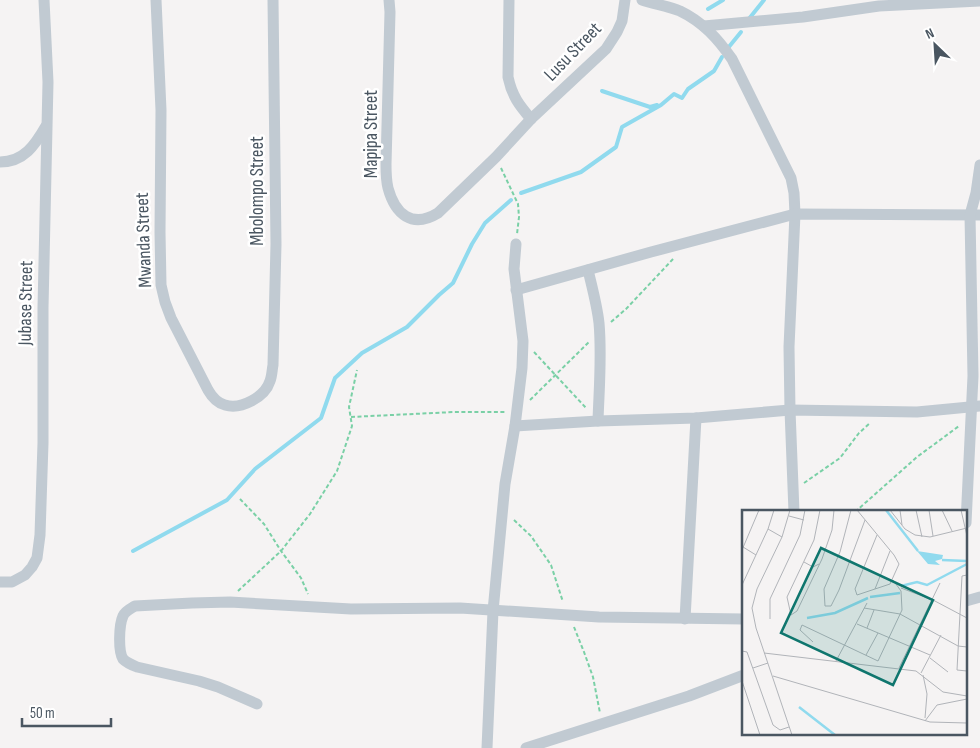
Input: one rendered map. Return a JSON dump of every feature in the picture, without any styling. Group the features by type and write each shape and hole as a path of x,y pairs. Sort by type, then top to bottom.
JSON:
{"street":[{"name":"Jubase Street","path":"0,582 12,582 25,575 37,558 38,550 43,443 43,308 48,82 44,0"},
{"name":"Mwanda Street","path":"156,0 161,110 161,286 165,302 208,390 219,403 227,406 238,406 248,403 264,392 270,382"},
{"name":"Mbolompo Street","path":"270,382 273,357 276,244 273,0"},
{"name":"Mapipa Street","path":"389,0 387,179 393,202 406,216 412,220 419,220 432,217 438,213 496,157 531,119"},
{"path":"509,0 508,77 516,100 531,119"},
{"name":"Lusu Street","path":"531,119 606,49 622,21 625,0"},
{"path":"642,0 680,11 704,26 721,43 732,59 791,178 795,214 788,347 794,510"},
{"path":"704,26 803,17 879,6 980,1"},
{"path":"0,162 10,162 23,155 36,142 46,126"},
{"path":"967,510 975,410 973,376 975,215 980,165"},
{"path":"516,290 795,214 975,215"},
{"path":"486,748 493,611 505,484 522,368 523,342 514,269 516,244"},
{"path":"588,270 599,322 598,421"},
{"path":"515,426 696,418 790,410 917,412 975,410"},
{"path":"685,619 696,418"},
{"path":"257,704 218,687 137,667 128,663 123,658 119,647 123,616 127,610 135,606 152,604 226,602 351,609 460,608 599,617 742,619"},
{"path":"526,748 689,696 742,676"}],"path":[{"path":"496,157 518,204 519,217 516,244"},
{"path":"523,342 598,421"},
{"path":"226,602 281,551 310,514 337,471 352,426 350,407 357,370"},
{"path":"857,510 917,457 975,410"},
{"path":"351,417 454,412 517,412"},
{"path":"794,490 840,458 858,433 882,412"},
{"path":"240,499 264,524 301,578 313,607"}],"waterway":[{"path":"708,9 723,0"},
{"path":"748,20 764,0"},
{"path":"728,48 741,32"},
{"path":"521,193 581,172 616,147 622,127 661,105 674,94 682,98 688,89 714,71 722,57"},
{"path":"602,91 650,107 657,105"},
{"path":"133,551 227,500 255,469 321,418 335,378 362,353 407,327 453,283 472,244 485,223 511,200"}]}
